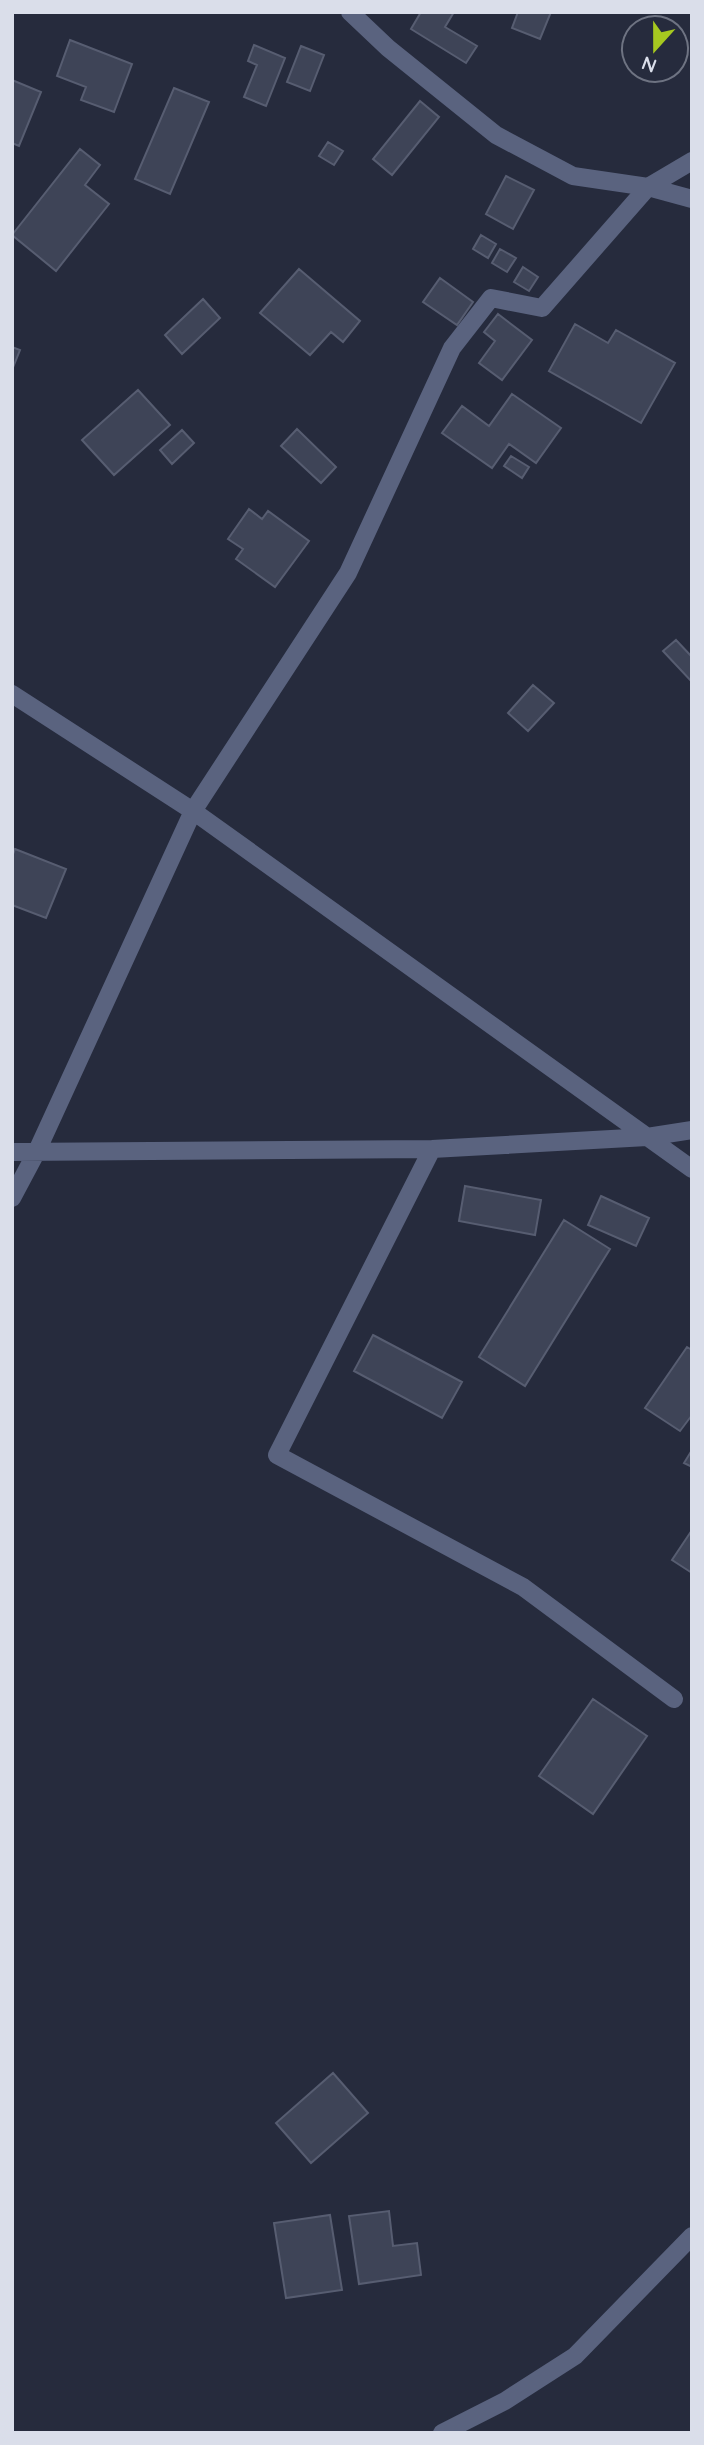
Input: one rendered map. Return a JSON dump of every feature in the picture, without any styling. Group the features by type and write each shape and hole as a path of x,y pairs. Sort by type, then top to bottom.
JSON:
{"street":[{"path":"350,12 388,48 496,135 573,176 648,187 692,200"},
{"path":"12,1198 37,1151 192,811 348,573 452,348 491,298 542,308 648,187 692,161"},
{"path":"12,694 192,811 692,1169"},
{"path":"12,1152 432,1149 647,1137 692,1130"},
{"path":"432,1149 277,1455 523,1587 674,1699"},
{"path":"442,2433 505,2401 575,2356 692,2236"}],"building":[{"path":"421,12 454,12 445,27 477,46 466,63 411,29"},
{"path":"518,12 551,12 540,39 512,28"},
{"path":"70,40 132,64 114,112 81,100 86,87 57,76"},
{"path":"254,45 285,58 266,106 244,97 257,65 248,61"},
{"path":"301,46 324,55 310,91 287,82"},
{"path":"12,80 41,92 19,146 12,143"},
{"path":"174,88 209,102 170,194 135,179"},
{"path":"420,101 439,117 392,175 373,159"},
{"path":"328,142 343,151 334,165 319,156"},
{"path":"80,149 100,165 85,185 109,204 56,271 12,235"},
{"path":"506,176 534,190 513,229 486,214"},
{"path":"481,235 496,244 488,258 473,249"},
{"path":"500,249 516,258 507,272 492,263"},
{"path":"523,267 538,277 529,291 514,282"},
{"path":"299,269 360,321 343,342 331,332 310,355 260,313"},
{"path":"440,278 473,302 457,325 423,302"},
{"path":"203,299 220,318 182,354 165,335"},
{"path":"498,314 532,340 502,380 479,363 495,341 484,332"},
{"path":"575,324 608,343 616,330 675,363 641,423 549,371"},
{"path":"12,347 20,350 12,370"},
{"path":"138,390 170,425 114,475 82,440"},
{"path":"512,394 561,428 536,463 509,444 492,468 442,433 462,406 489,426"},
{"path":"297,429 336,467 321,483 281,446"},
{"path":"182,430 194,443 172,464 160,450"},
{"path":"511,456 529,467 522,478 504,466"},
{"path":"249,509 262,519 268,511 309,541 275,587 236,559 243,549 228,539"},
{"path":"676,640 692,657 692,682 663,651"},
{"path":"533,685 554,703 528,731 508,713"},
{"path":"15,849 66,869 46,918 12,905 12,857"},
{"path":"465,1186 541,1200 535,1235 459,1221"},
{"path":"601,1196 649,1218 636,1246 588,1225"},
{"path":"564,1220 610,1249 525,1386 479,1357"},
{"path":"373,1335 462,1382 442,1418 354,1371"},
{"path":"687,1347 692,1350 692,1415 680,1431 645,1408"},
{"path":"692,1450 692,1467 684,1463"},
{"path":"692,1530 692,1573 672,1560"},
{"path":"593,1699 647,1736 593,1814 539,1776"},
{"path":"333,2073 368,2113 311,2163 276,2123"},
{"path":"389,2211 393,2246 417,2243 421,2275 359,2284 349,2216"},
{"path":"330,2215 342,2290 286,2298 274,2223"}]}
